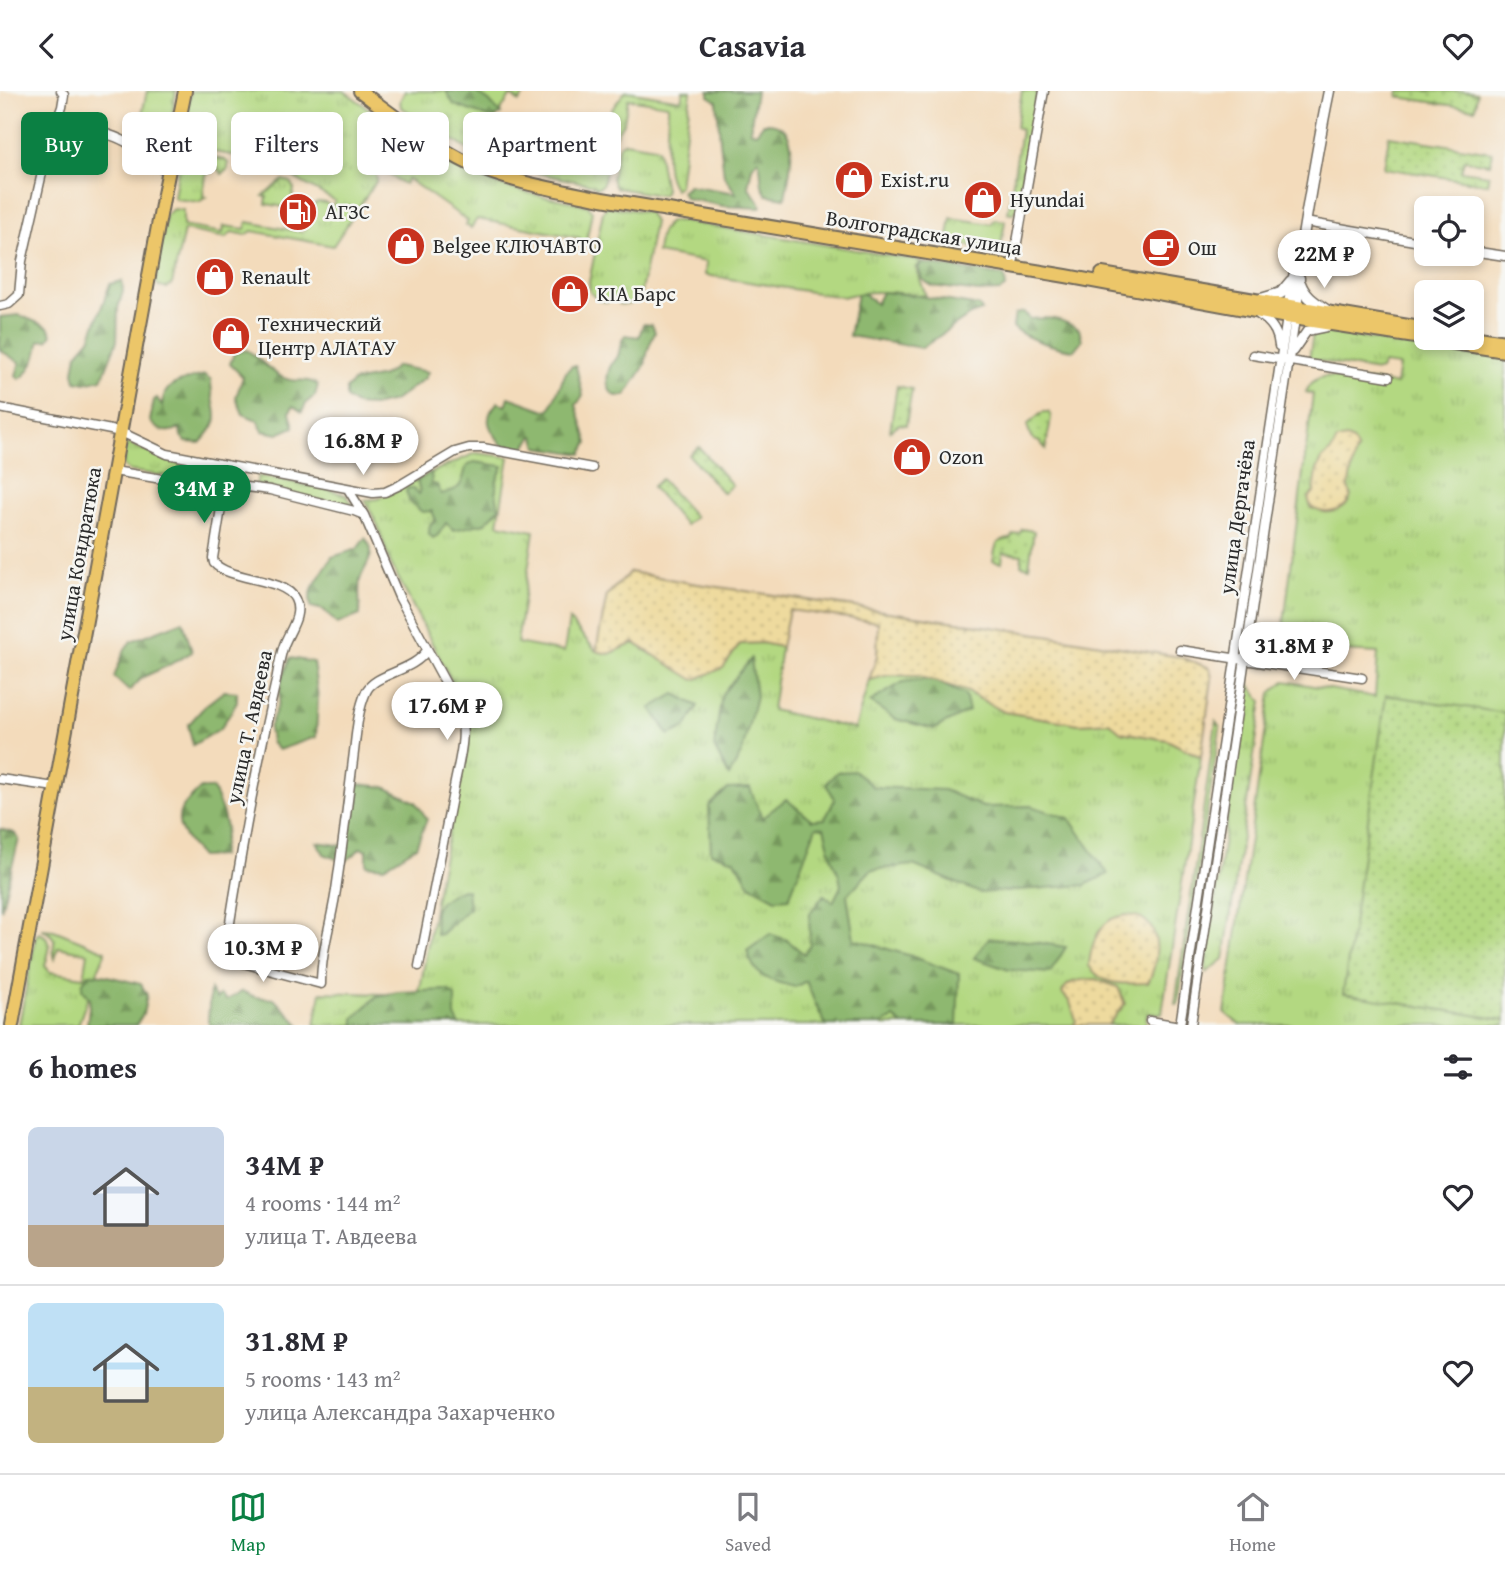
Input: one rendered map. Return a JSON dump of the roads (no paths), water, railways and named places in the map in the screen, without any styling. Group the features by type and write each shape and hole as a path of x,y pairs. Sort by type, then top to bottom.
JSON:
{"main road":[{"name":"улица Кондратюка","path":"181,112 185,91"},
{"name":"Волгоградская улица","path":"360,91 449,152 475,166 532,185 602,199 904,246 1014,259 1292,313 1339,325 1505,351"},
{"name":"Волгоградская улица","path":"373,91 454,147 509,171 603,192 1092,281 1248,305"},
{"name":"улица Кондратюка","path":"12,1025 168,175"},
{"name":"Волгоградская улица","path":"1292,313 1331,313 1414,327"},
{"path":"1484,339 1505,342"}],"street":[{"path":"1014,259 1044,91"},
{"name":"улица Дергачёва","path":"1191,1025 1290,359 1298,264 1329,91"},
{"path":"59,112 62,93"},
{"path":"0,306 9,304 19,295 22,261 42,175"},
{"path":"1305,222 1414,241"},
{"path":"1484,253 1505,257"},
{"path":"1248,305 1284,292 1296,278 1308,297 1331,313"},
{"path":"1248,305 1275,329 1280,358"},
{"name":"улица Дергачёва","path":"1181,1025 1280,358 1292,313"},
{"path":"1290,359 1299,340 1307,331 1339,325"},
{"path":"1252,355 1389,377"},
{"path":"0,408 121,432 167,454 373,493 385,492 400,485 455,452 469,448 484,448 592,468"},
{"path":"114,471 166,480 270,490 364,515"},
{"name":"улица Т. Авдеева","path":"223,484 214,563 223,570 287,591 295,597 297,606 295,621 282,651 265,724 237,876 225,954 228,959 321,984 321,970 337,888 358,720 366,692 370,684 415,663 427,650"},
{"path":"348,489 364,515 400,597 462,715 463,733 455,782 419,966"},
{"path":"1180,650 1362,678"},
{"path":"0,779 55,787"},
{"path":"1150,1021 1174,1025"}],"place":[{"name":"Exist.ru","path":"854,180"},
{"name":"Hyundai","path":"983,200"},
{"name":"АГЗС","path":"298,212"},
{"name":"Belgee КЛЮЧАВТО","path":"406,246"},
{"name":"Ош","path":"1161,248"},
{"name":"Renault","path":"215,277"},
{"name":"KIA Барс","path":"570,294"},
{"name":"Технический Центр АЛАТАУ","path":"231,336"},
{"name":"Ozon","path":"912,457"}]}
